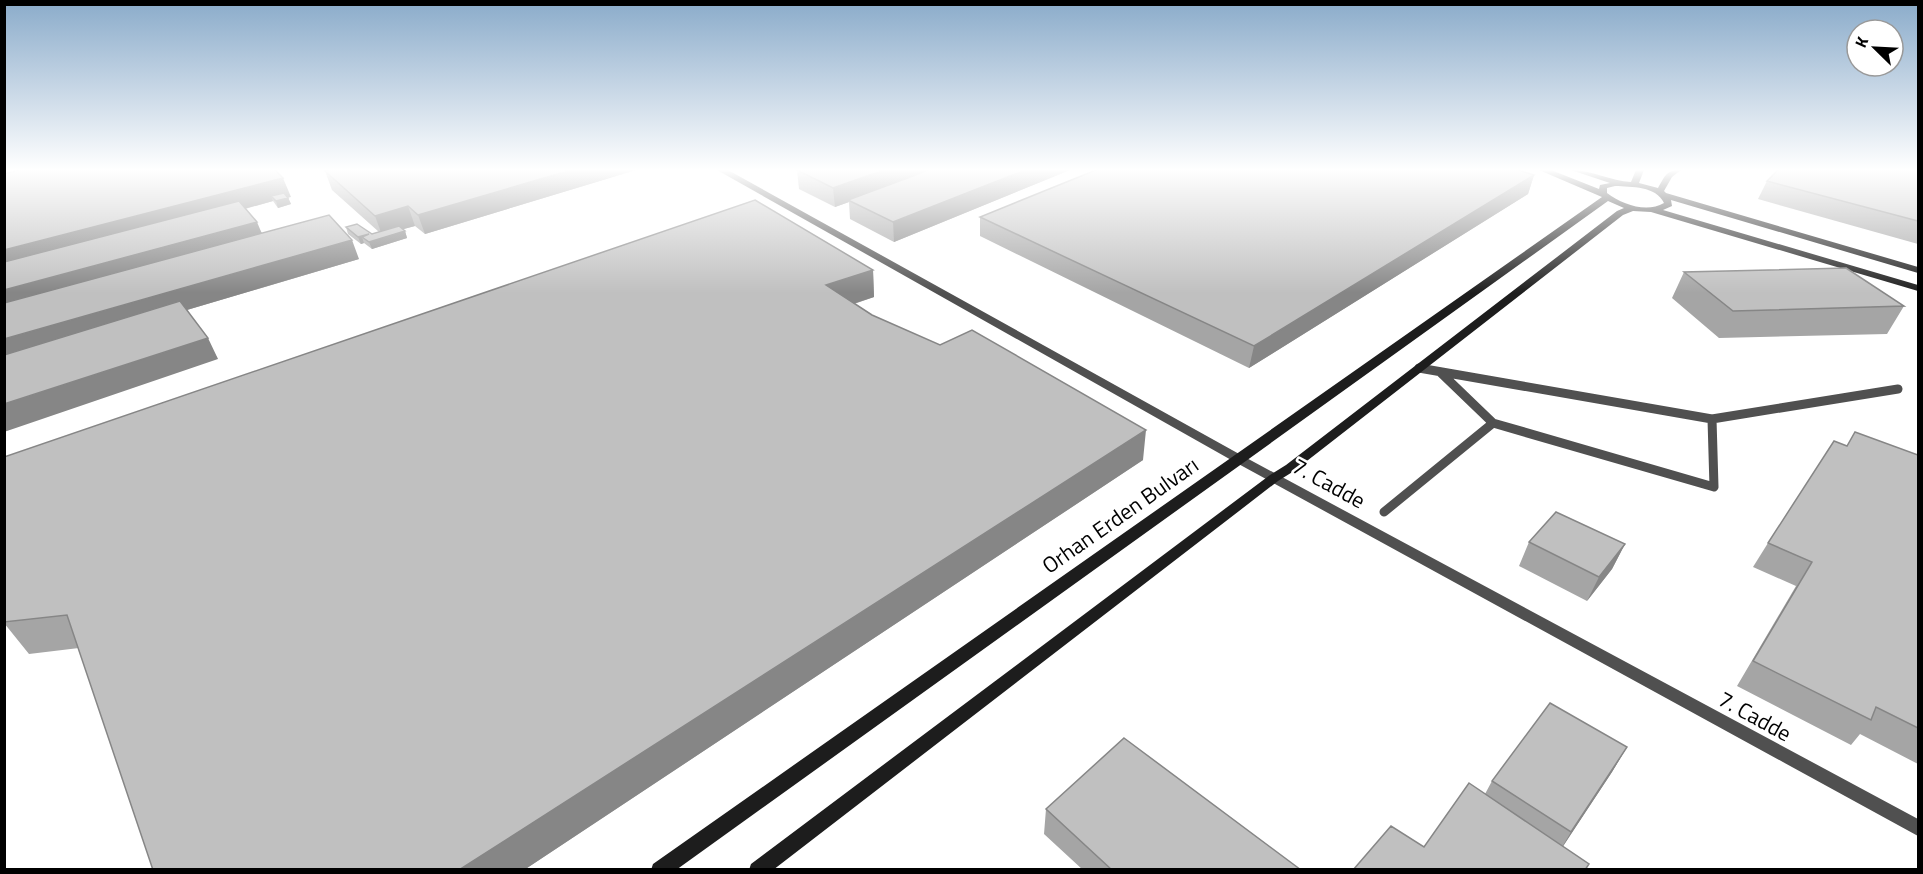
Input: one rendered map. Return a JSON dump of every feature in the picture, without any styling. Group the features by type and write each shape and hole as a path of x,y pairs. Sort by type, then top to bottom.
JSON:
{"street":[{"name":"7. Cadde","path":"794,211 1237,458 1918,828"},
{"name":"Orhan Erden Bulvarı","path":"660,870 1584,211"},
{"path":"759,870 1625,211"},
{"path":"1655,211 1918,288"},
{"path":"1719,211 1918,270"}],"lane":[{"path":"1419,368 1712,419 1898,389"},
{"path":"1440,372 1493,423 1714,487 1712,419"},
{"path":"1384,512 1493,423"}],"building":[{"path":"4,211 156,211 4,250"},
{"path":"201,211 247,211 257,222 4,290 4,262"},
{"path":"369,211 392,211 375,216"},
{"path":"413,211 432,211 418,215"},
{"path":"723,211 773,211 873,270 826,285 872,315 940,345 972,330 1146,430 459,870 153,870 67,615 4,622 4,457"},
{"path":"870,211 921,211 893,222"},
{"path":"995,211 1475,211 1254,346 980,217"},
{"path":"1879,211 1918,211 1918,221"},
{"path":"329,215 352,240 4,339 4,303"},
{"path":"357,224 372,234 399,226 405,231 369,242 362,237 369,234 358,237 346,227"},
{"path":"1846,268 1904,306 1733,311 1684,272"},
{"path":"180,301 208,338 4,404 4,355"},
{"path":"1855,432 1918,455 1918,728 1876,707 1871,720 1753,661 1812,562 1768,543 1834,441 1847,446"},
{"path":"1556,512 1625,544 1599,577 1529,542"},
{"path":"1550,703 1627,747 1571,832 1492,781"},
{"path":"1124,738 1301,870 1112,870 1046,809"},
{"path":"1469,783 1589,864 1585,870 1353,870 1391,826 1424,847"}]}
